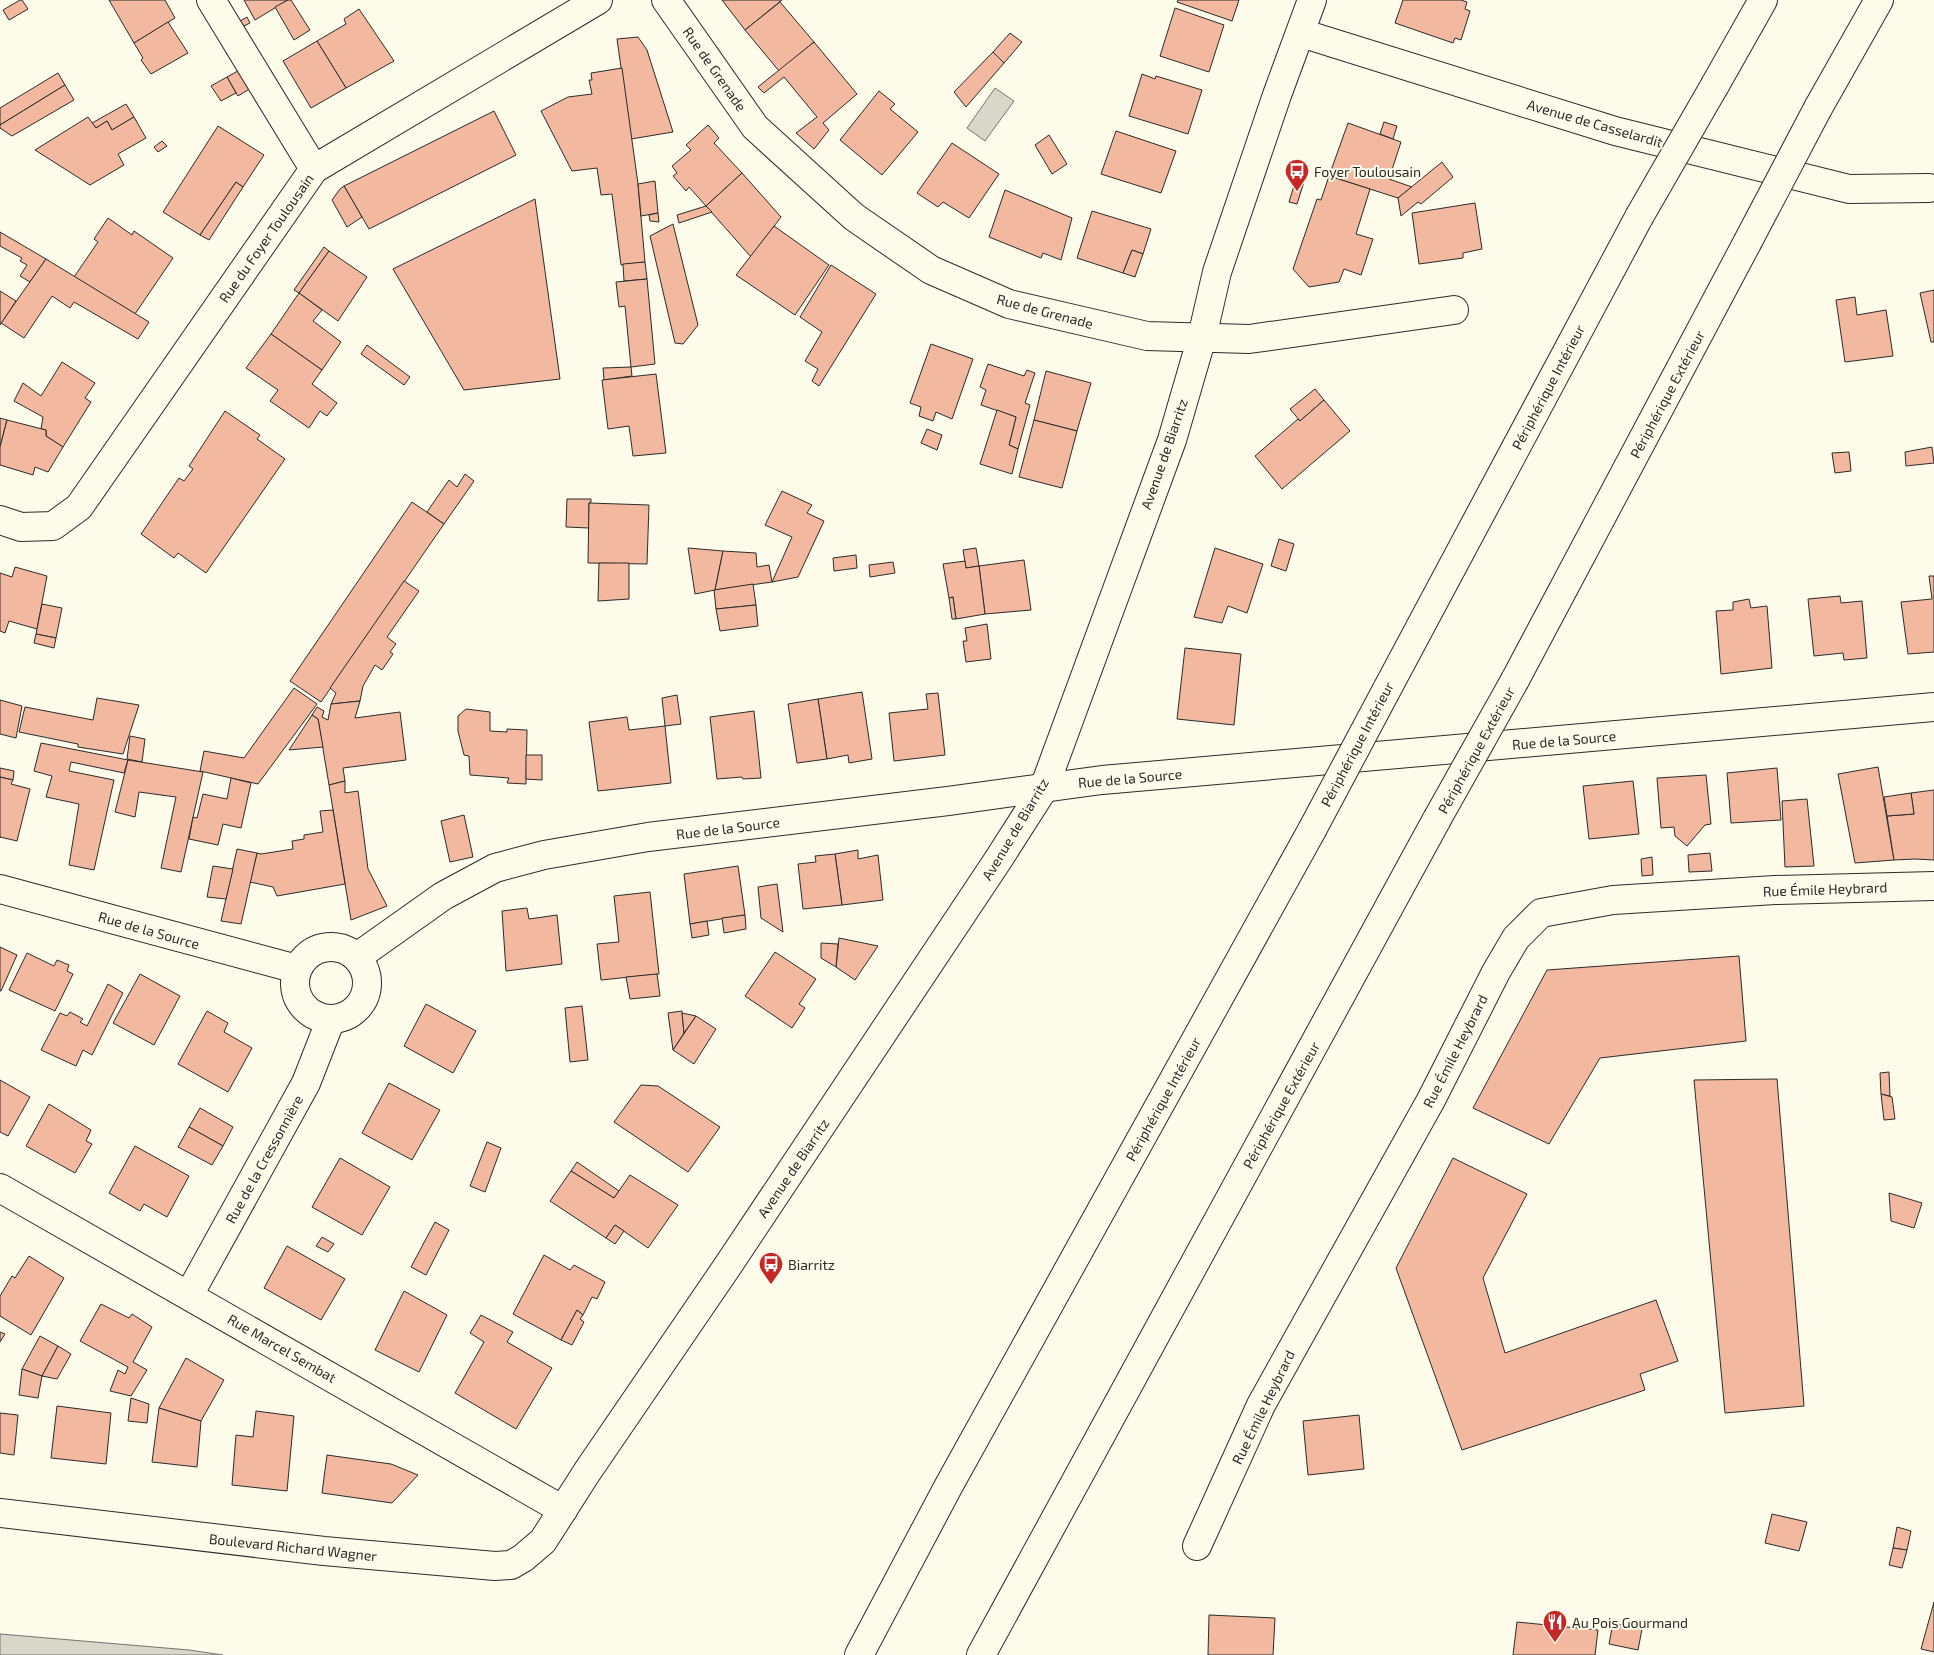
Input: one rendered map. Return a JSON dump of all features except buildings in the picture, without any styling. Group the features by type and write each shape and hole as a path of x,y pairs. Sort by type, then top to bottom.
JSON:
{"main road":[{"path":"212,0 314,169"},
{"name":"Rue du Foyer Toulousain","path":"0,520 21,527 53,526 79,507 314,169 598,0"},
{"name":"Rue de Grenade","path":"666,0 755,126 854,217 931,270 1009,304 1147,336 1249,339 1454,310"},
{"path":"1301,33 1312,0"},
{"name":"Périphérique Intérieur","path":"859,1655 948,1487 1312,830 1639,217 1763,0"},
{"name":"Périphérique Extérieur","path":"981,1655 1437,818 1515,680 1818,108 1879,0"},
{"name":"Avenue de Biarritz","path":"563,1510 592,1464 757,1223 1044,788 1172,440 1202,337 1217,272 1277,95 1301,33"},
{"name":"Avenue de Casselardit","path":"1301,33 1615,131 1849,189 1932,188"},
{"name":"Rue de la Source","path":"357,957 443,896 495,868 544,855 648,837 948,802 1102,780 1934,707"},
{"name":"Rue Émile Heybrard","path":"1197,1546 1261,1405 1431,1100 1501,964 1516,938 1540,913 1613,900 1775,890 1934,886"},
{"name":"Rue de la Source","path":"0,889 297,969"},
{"path":"335,947 346,950 357,957 365,971 368,983 362,1002 353,1012 331,1019 318,1016 308,1010 300,1001 295,981 297,969 306,957 316,949 335,947"},
{"name":"Rue de la Cressonnière","path":"190,1295 306,1083 331,1019"},
{"name":"Rue Marcel Sembat","path":"0,1188 563,1510"},
{"name":"Boulevard Richard Wagner","path":"0,1513 324,1551 495,1566 511,1565 523,1558 543,1541 563,1510"}],"shaded area":[{"path":"995,88 1014,101 985,141 967,128"},
{"path":"0,1634 189,1650 223,1655 0,1655"}],"place":[{"name":"Foyer Toulousain","path":"1297,192"},
{"name":"Biarritz","path":"771,1285"},
{"name":"Au Pois Gourmand","path":"1555,1643"}]}
